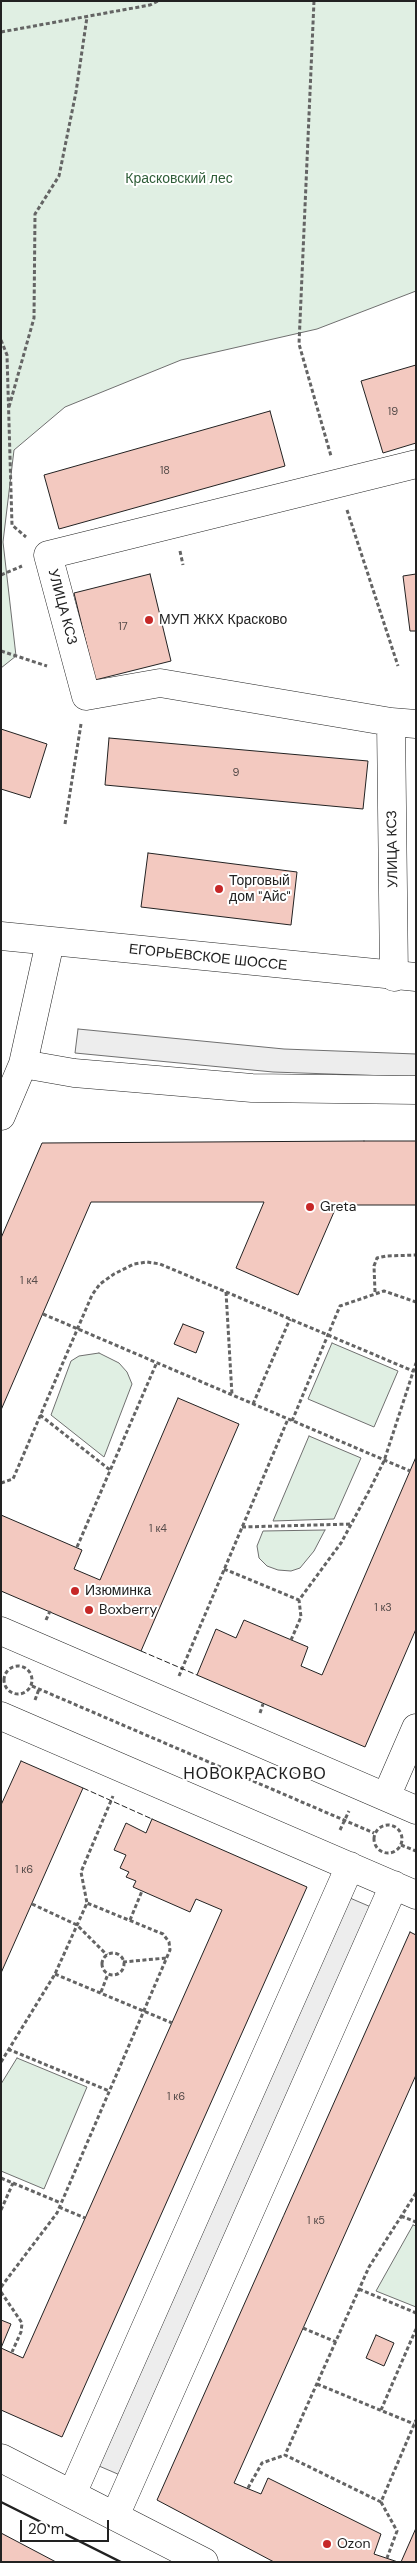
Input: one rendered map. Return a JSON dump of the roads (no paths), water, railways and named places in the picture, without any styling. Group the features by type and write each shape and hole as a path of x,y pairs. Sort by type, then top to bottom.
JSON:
{"street":[{"name":"УЛИЦА КСЗ","path":"405,977 404,723 160,683 83,687 48,555 416,464"},
{"name":"ЕГОРЬЕВСКОЕ ШОССЕ","path":"1,936 405,977"},
{"path":"1,1116 23,1064 50,942"},
{"path":"23,1064 74,1073 252,1088 416,1090"},
{"path":"1,1631 416,1810"},
{"path":"2,1718 405,1890 115,2516"},
{"path":"386,1797 416,1728"},
{"path":"72,2494 350,1866"},
{"path":"1,2458 204,2562"}],"place":[{"name":"МУП ЖКХ Красково","path":"149,620"},
{"name":"Торговый дом \"Айс\"","path":"219,889"},
{"name":"Greta","path":"310,1207"},
{"name":"Изюминка","path":"75,1591"},
{"name":"Boxberry","path":"89,1610"},
{"name":"Ozon","path":"327,2544"}],"district":[{"name":"НОВОКРАСКОВО","path":"255,1775"}],"park label":[{"name":"Красковский лес","path":"179,179"}]}
